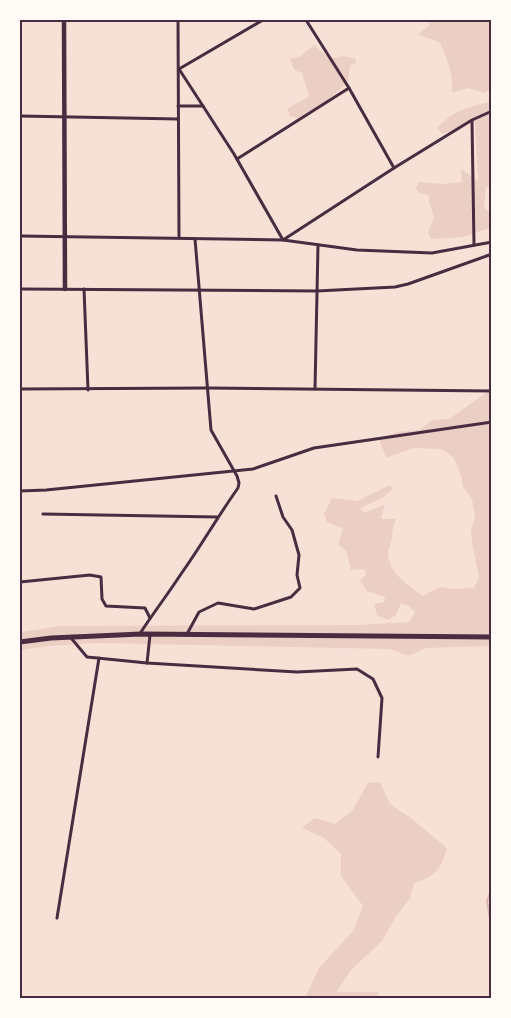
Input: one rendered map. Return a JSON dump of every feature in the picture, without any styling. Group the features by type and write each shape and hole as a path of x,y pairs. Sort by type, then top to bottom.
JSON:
{"highway":[{"path":"20,642 141,634 492,637"}],"main road":[{"path":"64,20 65,289"}],"street":[{"path":"178,20 179,238"},
{"path":"179,69 263,20"},
{"path":"306,20 349,88 394,168"},
{"path":"179,69 237,159 283,240"},
{"path":"237,159 349,88"},
{"path":"178,106 203,105"},
{"path":"283,240 394,168 472,120 492,111"},
{"path":"20,116 178,119"},
{"path":"472,120 474,245"},
{"path":"20,236 283,240 357,250 432,253 492,242"},
{"path":"141,634 238,488 239,483 211,430 195,238"},
{"path":"315,389 318,244"},
{"path":"20,289 317,291 395,287 492,254"},
{"path":"84,289 88,390"},
{"path":"20,389 492,391"},
{"path":"20,491 253,469 314,448 492,422"},
{"path":"186,635 199,612 218,603 254,609 291,597 300,588 297,575 299,555 292,530 283,517 276,496"},
{"path":"42,514 217,517"},
{"path":"20,582 90,575 101,577 102,599 106,606 145,609 150,618"},
{"path":"147,663 150,635"},
{"path":"70,637 87,657 297,672 357,669 373,679 382,698 378,757"},
{"path":"57,918 99,658"}],"shaded area":[{"path":"427,20 491,20 491,89 484,93 468,88 452,93 451,73 440,43 418,34 430,25"},
{"path":"314,45 330,59 343,56 355,58 356,64 350,65 348,82 319,108 298,118 290,116 287,109 309,96 302,73 294,70 290,59 299,57"},
{"path":"491,102 491,185 486,187 484,208 491,213 490,228 463,237 431,239 428,233 434,217 429,195 419,193 416,188 418,182 443,184 462,182 461,169 478,181 475,122 442,134 437,128 449,117 462,110"},
{"path":"491,392 491,646 426,648 408,656 390,649 97,643 21,650 20,657 20,632 61,626 358,625 409,622 415,612 401,603 396,615 388,620 377,615 374,604 384,602 385,597 367,591 360,580 366,575 364,569 351,570 346,551 338,544 343,529 327,522 324,514 332,498 357,501 390,485 393,489 382,498 360,508 365,513 385,504 381,519 396,519 388,552 395,572 423,596 439,587 474,588 479,577 471,529 475,517 472,499 463,487 461,475 453,457 441,449 413,448 386,458 379,439 397,432 419,430 433,420 449,419 486,393"},
{"path":"380,782 390,804 447,848 445,856 440,867 433,874 414,883 410,898 395,918 383,940 351,970 336,992 379,992 376,998 305,998 319,968 353,931 363,906 341,876 341,854 324,838 302,828 314,818 335,824 353,810 368,783"}],"waterway":[{"path":"492,889 487,901 492,931"}]}
